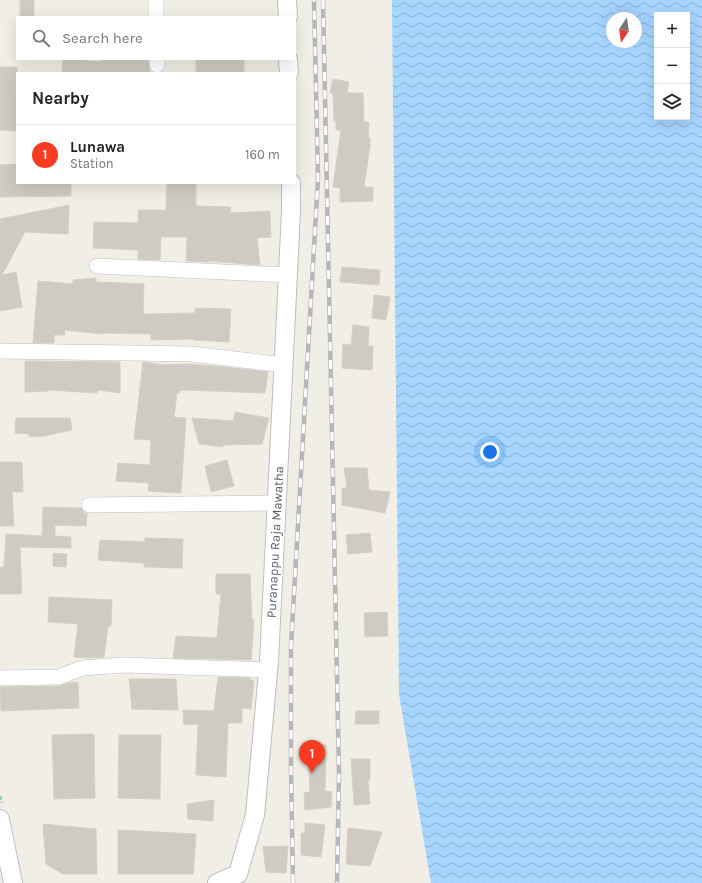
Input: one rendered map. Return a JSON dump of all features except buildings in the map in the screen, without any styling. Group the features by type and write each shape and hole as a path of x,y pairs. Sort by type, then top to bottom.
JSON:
{"street":[{"path":"156,0 156,16"},
{"path":"287,0 288,16"},
{"path":"288,60 289,72"},
{"name":"Puranappu Raja Mawatha","path":"217,883 238,874 255,815 268,670 284,365 291,184"},
{"path":"97,266 288,274"},
{"path":"0,351 192,354 284,365"},
{"path":"88,505 277,503"},
{"path":"0,678 59,677 82,668 123,665 268,670"},
{"path":"0,819 13,883"}],"water":[{"path":"392,0 702,0 702,883 431,883 399,694"}],"railway":[{"path":"293,883 291,646 318,178 314,0"},
{"path":"323,0 339,773 337,883"}],"place":[{"name":"Lunawa","path":"312,773"}]}
